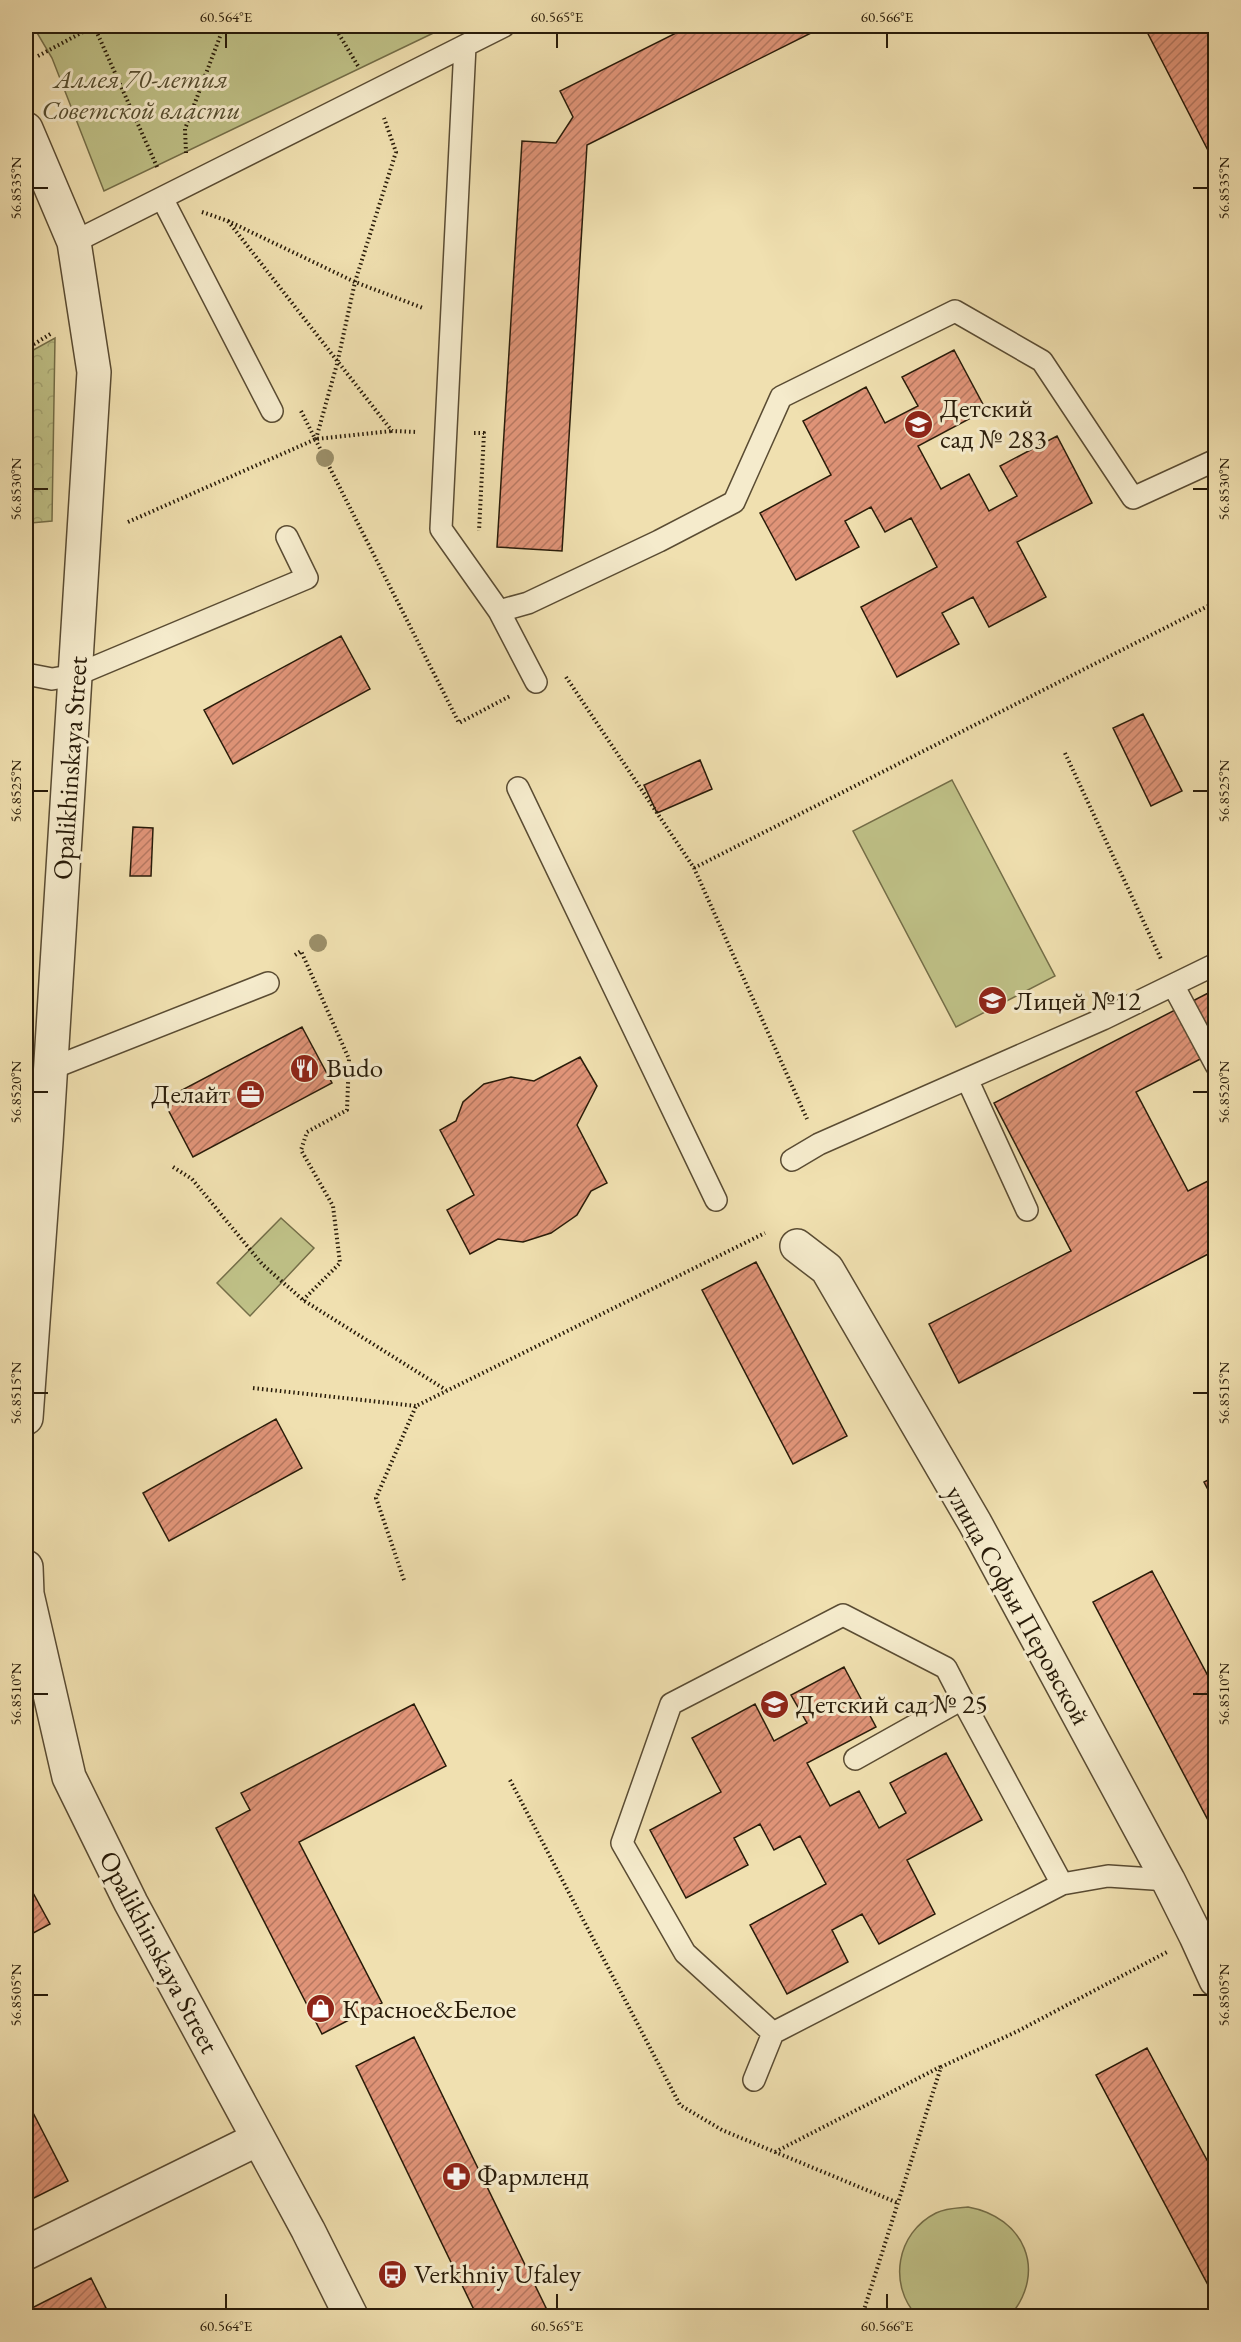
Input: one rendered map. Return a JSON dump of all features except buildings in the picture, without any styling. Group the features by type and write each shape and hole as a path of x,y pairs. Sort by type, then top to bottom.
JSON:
{"street":[{"name":"Opalikhinskaya Street","path":"26,129 74,242 94,372 50,1069 36,1142 26,1418"},
{"name":"улица Софьи Перовской","path":"785,1237 827,1269 975,1523 1168,1880 1215,1980"},
{"name":"Opalikhinskaya Street","path":"26,1567 27,1594 69,1777 131,1903 308,2230 351,2316"},
{"path":"26,2253 258,2139"}],"lane":[{"path":"74,242 504,26"},
{"path":"465,45 441,529 499,611 536,682"},
{"path":"171,194 272,411"},
{"path":"499,611 528,603 660,541 734,502 781,397 955,311 1042,361 1133,498 1215,460"},
{"path":"26,674 52,679 76,675 307,578 286,537"},
{"path":"518,788 716,1200"},
{"path":"792,1160 819,1144 1103,1019 1215,964"},
{"path":"50,1069 268,983"},
{"path":"1173,985 1215,1065"},
{"path":"967,1078 1027,1210"},
{"path":"773,2033 685,1953 622,1843 671,1704 843,1615 946,1668 1062,1884"},
{"path":"855,1759 962,1699"},
{"path":"754,2080 773,2033 1062,1884 1108,1876 1168,1880"}],"path":[{"path":"38,56 94,26 171,194"},
{"path":"187,162 185,129 224,26"},
{"path":"316,439 337,364 355,282 396,152 374,91 334,26"},
{"path":"205,222 199,212 228,221 355,282 452,320"},
{"path":"26,349 58,330"},
{"path":"300,408 459,723 536,682"},
{"path":"128,522 316,439 392,431"},
{"path":"694,868 1215,603"},
{"path":"1065,753 1173,985"},
{"path":"295,955 301,951 349,1059 347,1110 307,1132 301,1150 333,1206 340,1263 303,1300"},
{"path":"173,1167 192,1179 262,1264 303,1300 447,1390"},
{"path":"253,1388 416,1406 785,1237"},
{"path":"404,1580 376,1498 416,1406"},
{"path":"510,1780 680,2105 722,2130 898,2202"},
{"path":"775,2152 941,2067 1018,2031 1196,1936"},
{"path":"862,2316 941,2067"}],"green space":[{"name":"Аллея 70-летия Советской власти","path":"33,26 448,26 104,191 52,58"},
{"path":"55,338 52,521 31,523 26,513 26,354"},
{"path":"952,780 1055,976 956,1027 853,831"},
{"path":"281,1218 314,1248 250,1316 217,1283"},
{"path":"968,2207 1004,2222 1016,2234 1024,2248 1028,2264 1027,2281 1021,2299 1010,2316 917,2316 902,2290 901,2260 905,2246 912,2233 936,2213"}],"place":[{"name":"Детский сад № 283","path":"919,424"},
{"name":"Лицей №12","path":"993,1001"},
{"name":"Budo","path":"305,1068"},
{"name":"Делайт","path":"251,1094"},
{"name":"Детский сад № 25","path":"775,1704"},
{"name":"Красное&Белое","path":"321,2009"},
{"name":"Фармленд","path":"456,2176"},
{"name":"Verkhniy Ufaley","path":"393,2274"}]}
